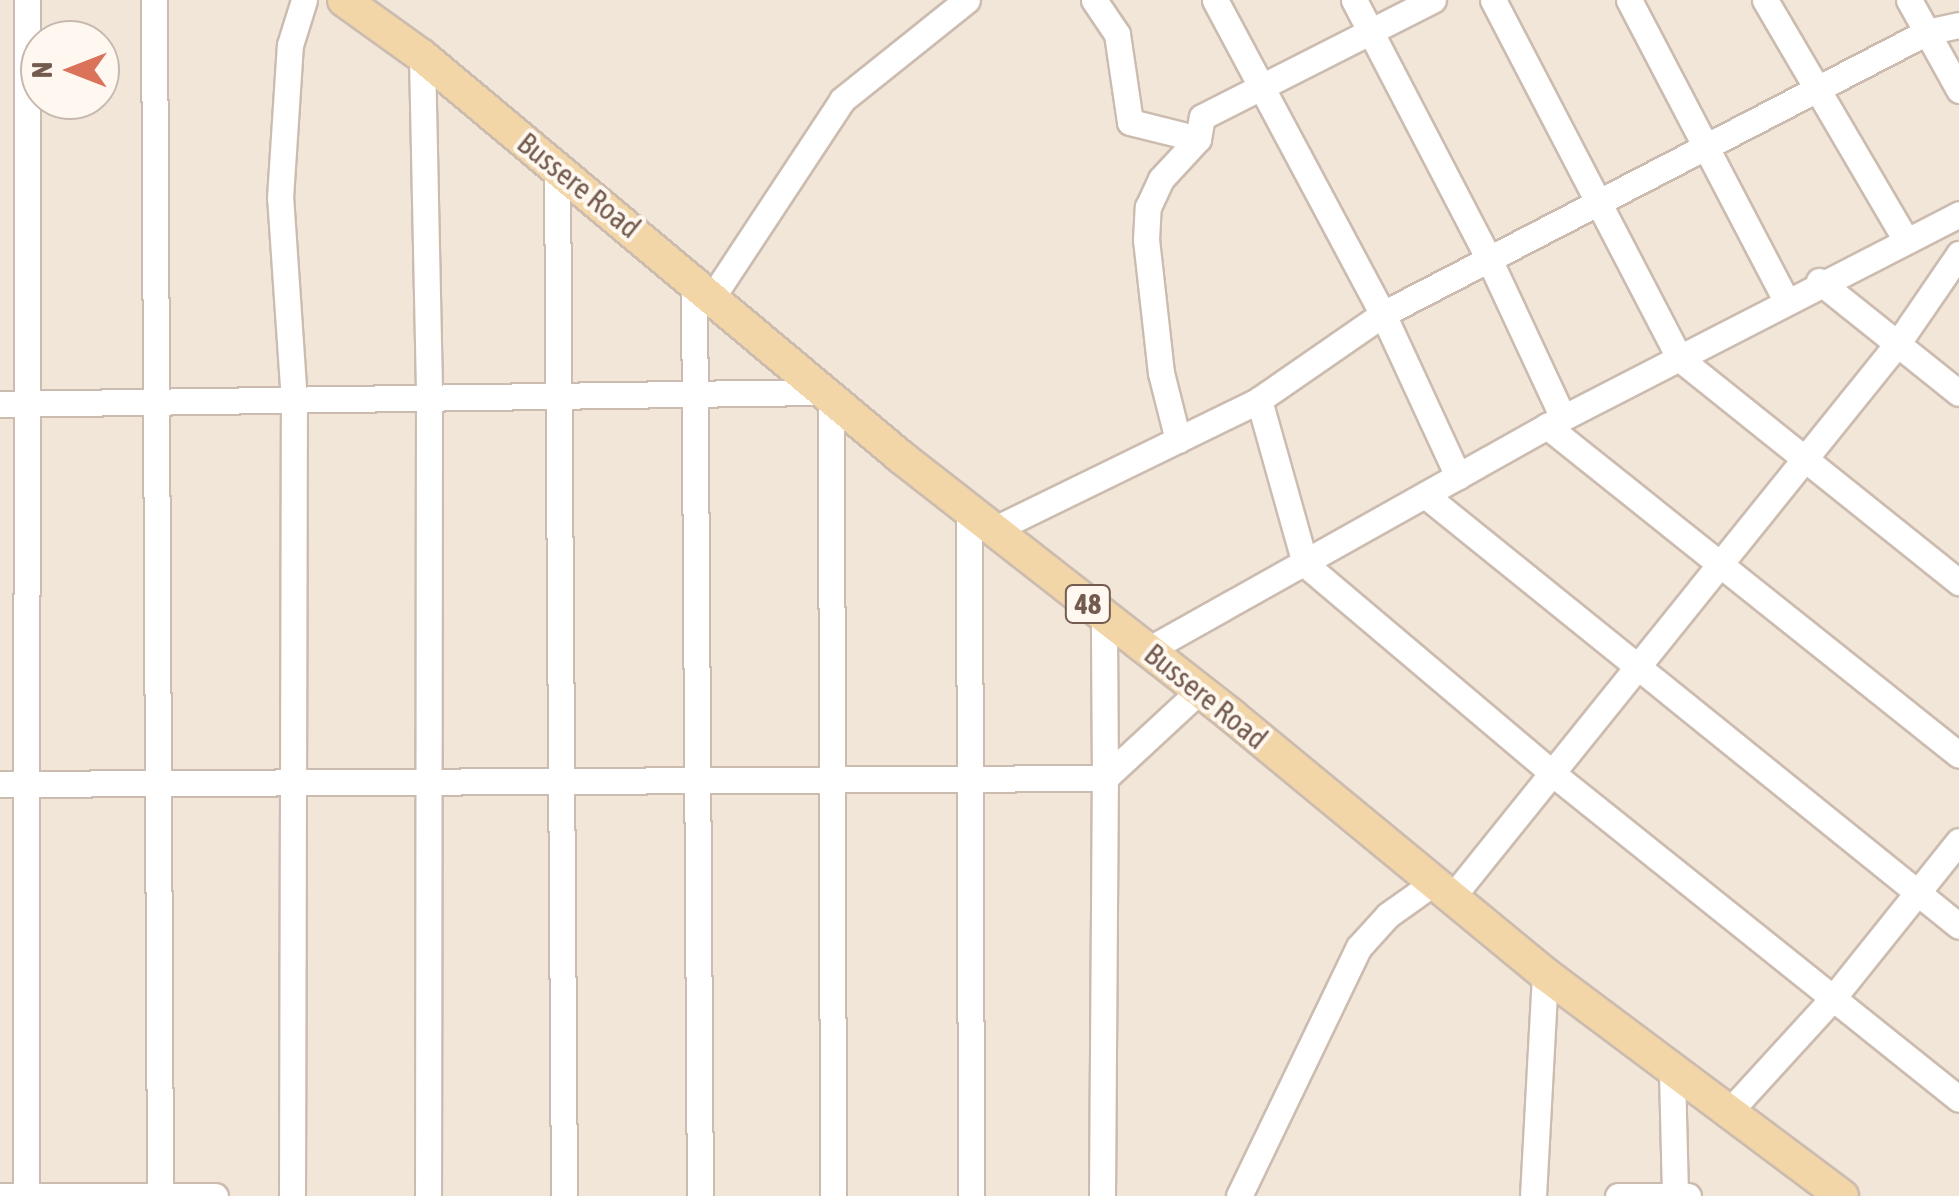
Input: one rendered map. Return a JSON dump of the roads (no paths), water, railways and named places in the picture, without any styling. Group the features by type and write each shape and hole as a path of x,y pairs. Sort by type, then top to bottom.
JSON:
{"main road":[{"name":"Bussere Road","path":"344,0 422,56 703,287 827,396 1200,690 1545,974 1727,1114 1803,1180 1842,1196"}],"street":[{"path":"26,1196 27,0"},
{"path":"154,0 160,1196"},
{"path":"292,1196 294,402 280,146 292,26 304,0"},
{"path":"700,1196 697,398 703,287 842,100 967,0"},
{"path":"1094,0 1117,34 1130,122 1198,139"},
{"path":"1215,0 1383,314 1458,476"},
{"path":"1354,0 1489,259 1555,422 1720,564 1959,755"},
{"path":"1178,440 1161,373 1146,224 1161,180 1198,139 1202,117 1433,0"},
{"path":"1494,0 1680,358 1959,582"},
{"path":"1629,0 1709,145 1785,299"},
{"path":"1764,0 1813,91 1905,239"},
{"path":"1910,0 1959,90"},
{"path":"972,1196 973,779 981,521 1178,440 1259,400 1383,314 1927,32 1959,25"},
{"path":"422,56 429,400 428,1196"},
{"path":"557,168 564,1196"},
{"path":"1148,650 1555,422 1819,281 1959,214"},
{"path":"1239,1196 1359,948 1388,915 1444,889 1552,773 1898,343 1959,254"},
{"path":"1819,281 1959,394"},
{"path":"0,404 827,396 833,1196"},
{"path":"1259,400 1305,564 1552,773 1959,1099"},
{"path":"1425,495 1959,926"},
{"path":"1102,1196 1104,616"},
{"path":"0,784 1105,778 1200,690"},
{"path":"1727,1114 1833,998 1959,841"},
{"path":"1533,1196 1545,974"},
{"path":"1672,1072 1675,1195"},
{"path":"0,1196 215,1196"},
{"path":"1618,1196 1692,1196"}]}
